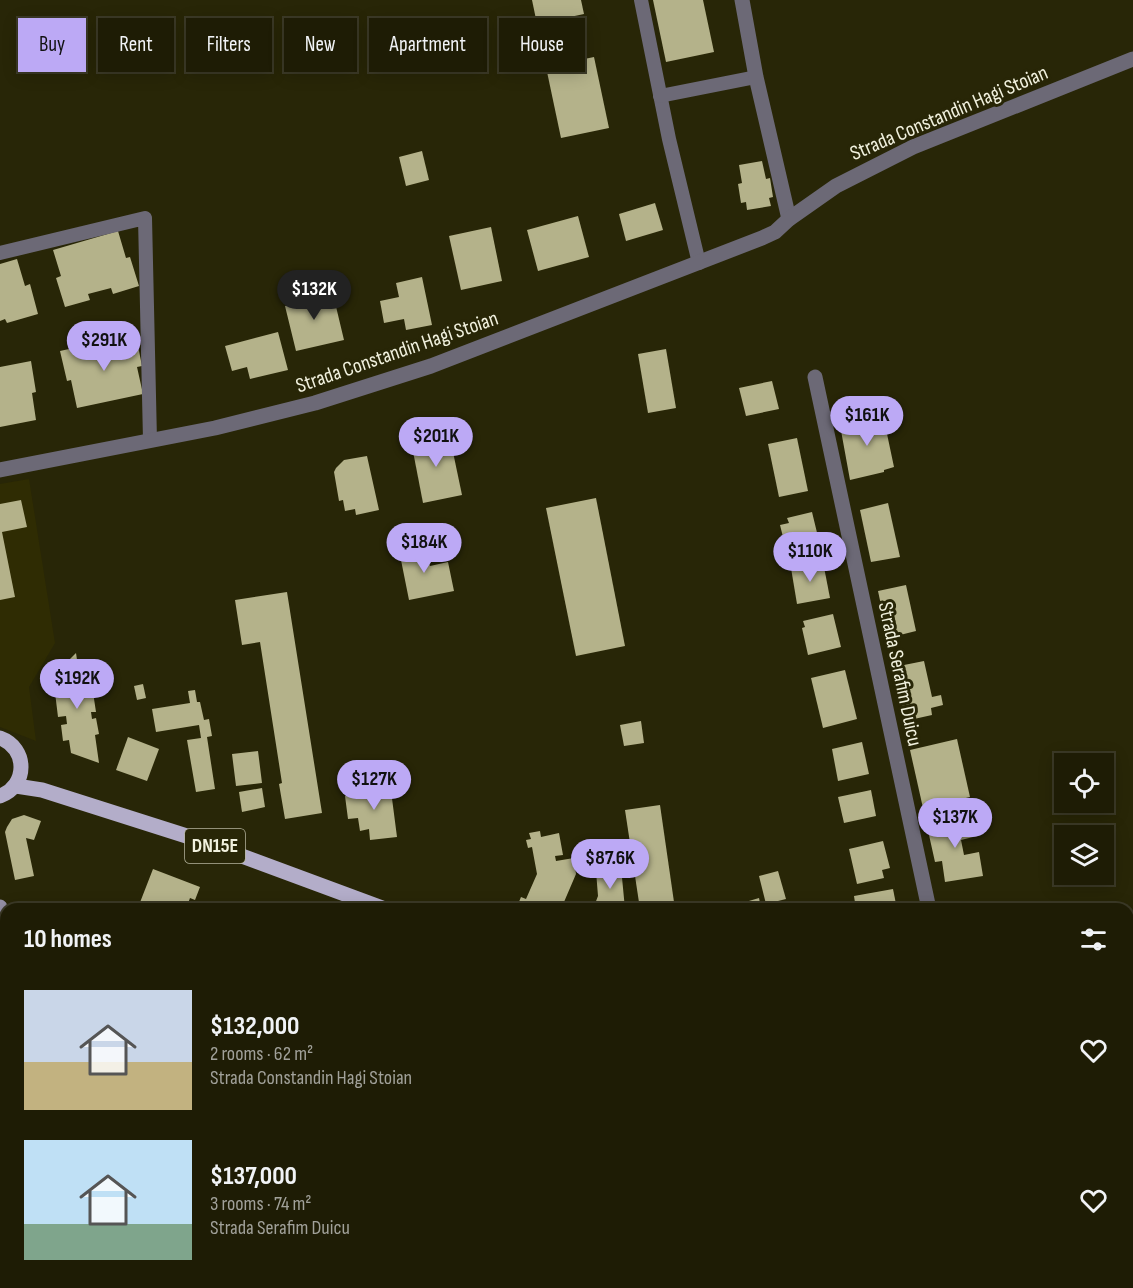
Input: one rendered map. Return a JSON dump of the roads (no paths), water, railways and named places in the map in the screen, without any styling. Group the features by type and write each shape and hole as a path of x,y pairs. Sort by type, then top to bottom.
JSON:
{"main road":[{"path":"0,738 14,747 20,756 22,766 42,790"},
{"name":"DN15E","path":"5,795 20,777 22,766"},
{"name":"DN15E","path":"5,795 42,790 196,839 369,903"}],"street":[{"path":"742,0 756,77 789,219"},
{"name":"Strada Constandin Hagi Stoian","path":"0,470 216,428 326,400 431,366 762,238 775,232 789,219 836,186 913,147 1133,59"},
{"name":"Strada Serafim Duicu","path":"815,377 928,903"}],"lane":[{"path":"641,0 660,96 699,263"},
{"path":"660,96 756,77"},
{"path":"0,253 145,218 150,440"}]}
